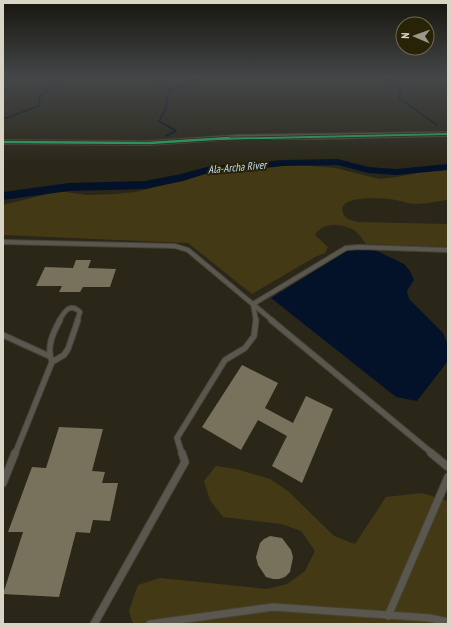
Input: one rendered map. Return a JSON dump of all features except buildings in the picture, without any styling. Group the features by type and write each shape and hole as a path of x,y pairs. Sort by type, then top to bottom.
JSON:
{"street":[{"path":"3,142 149,143 238,137 448,134"},
{"path":"3,146 47,143"}],"lane":[{"path":"3,242 175,246 188,250 448,466"},
{"path":"253,304 346,248 366,247 448,250"},
{"path":"94,624 185,462 177,438 225,360 245,348 254,336 256,320 253,304"},
{"path":"3,482 52,362 64,355 68,349 80,312 77,308 70,308 64,311 48,348 49,356 52,362"},
{"path":"3,335 49,356"},
{"path":"388,616 448,478"},
{"path":"150,624 273,607 430,618 448,622"}],"shaded area":[{"path":"298,165 335,168 380,179 436,169 448,169 448,200 414,204 390,199 368,198 351,201 345,204 342,209 345,217 357,222 448,224 448,247 366,244 354,230 338,225 327,226 318,231 315,235 328,247 325,253 315,257 252,294 188,243 3,235 3,205 56,192 86,195 136,192 215,171"},
{"path":"216,466 236,469 270,479 288,491 334,536 355,544 386,497 422,493 448,501 448,624 133,624 129,611 138,585 160,578 267,589 287,584 305,571 315,551 301,531 281,524 223,517 210,500 204,481"}],"water":[{"path":"350,249 375,250 404,264 410,271 414,280 407,291 409,299 443,333 448,345 448,361 417,401 396,397 271,298"}],"waterway":[{"path":"3,119 38,106"},
{"path":"166,106 159,121 176,131 166,136"},
{"path":"411,106 437,125"},
{"name":"Ala-Archa River","path":"3,196 69,187 145,185 183,177 214,168 241,168 281,163 338,162 368,170 396,172 448,167"}],"cycle path":[{"path":"3,142 149,143 238,137 448,134"}]}
